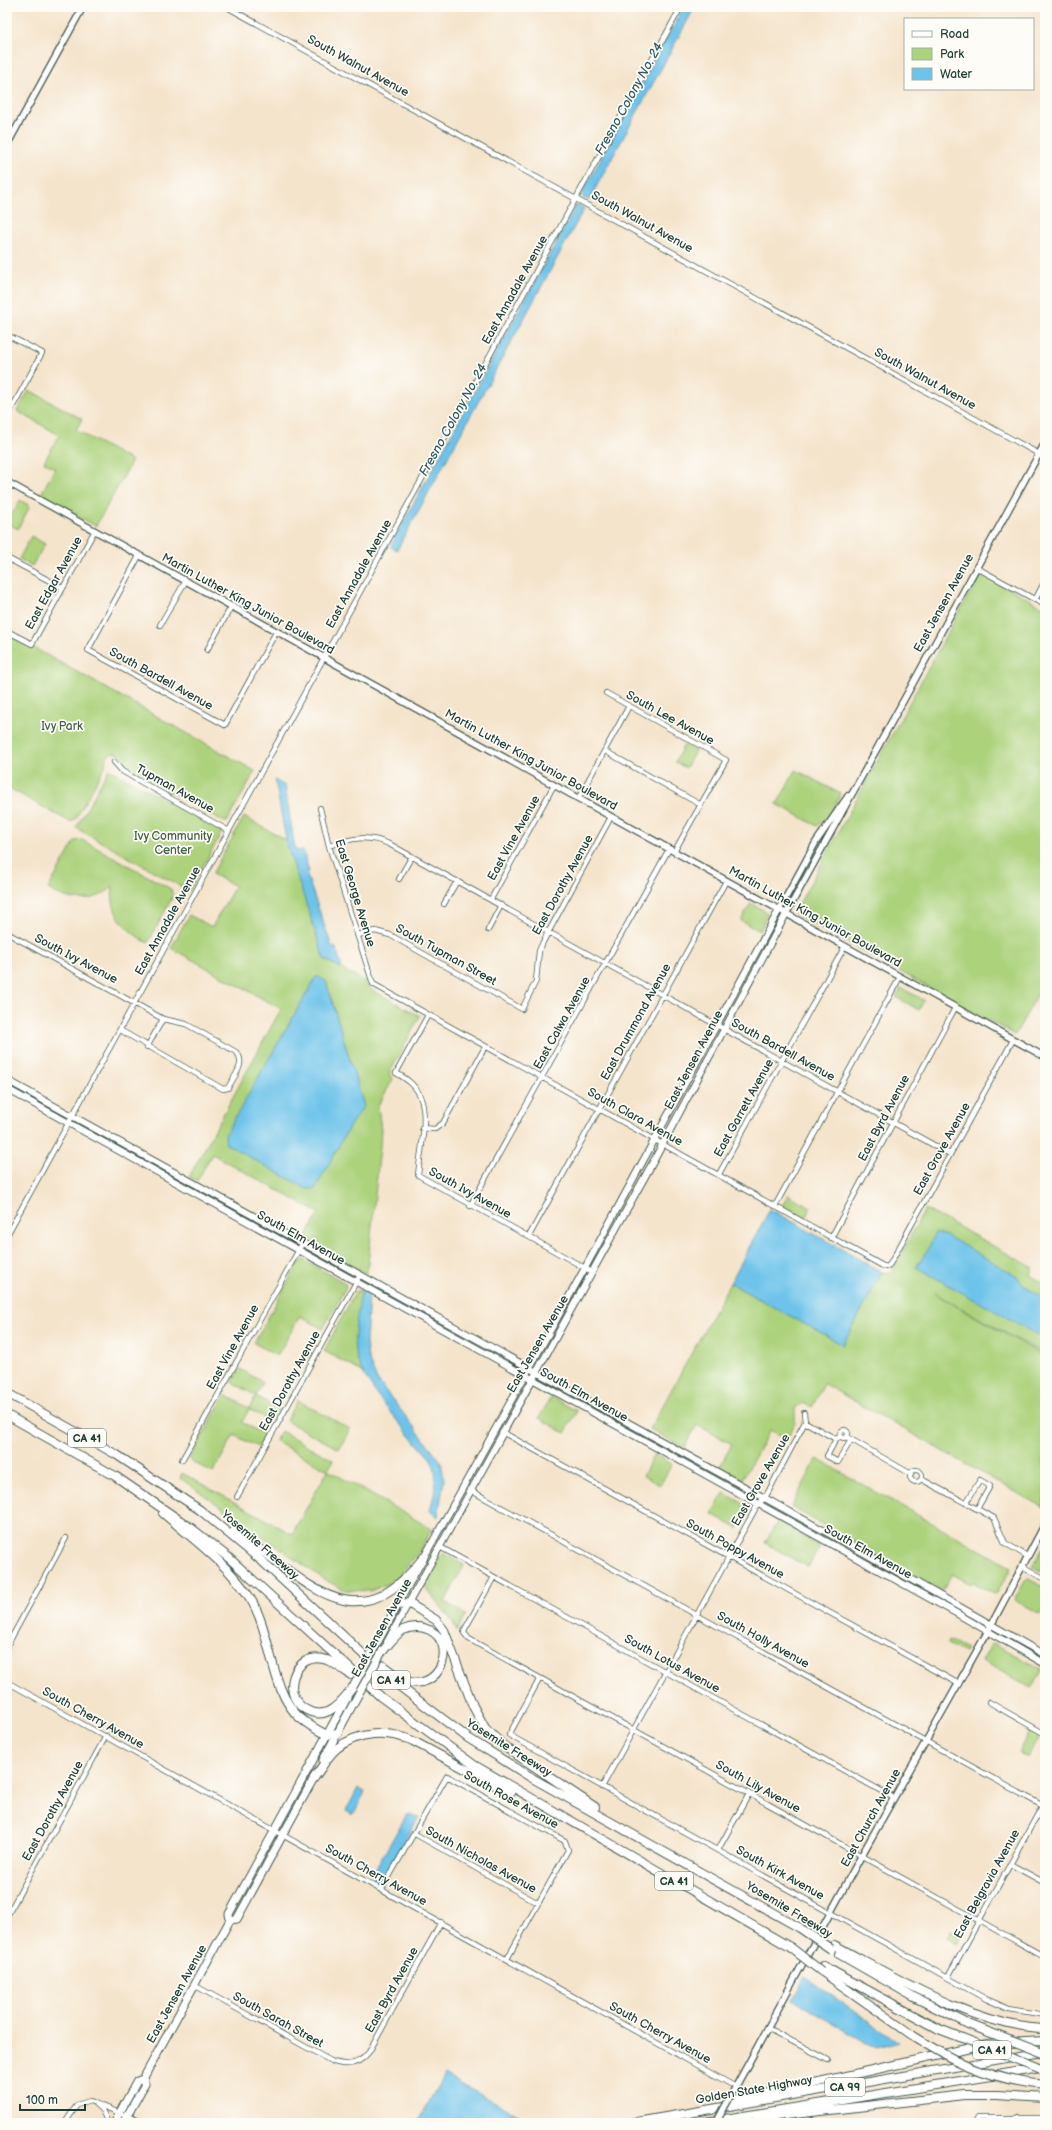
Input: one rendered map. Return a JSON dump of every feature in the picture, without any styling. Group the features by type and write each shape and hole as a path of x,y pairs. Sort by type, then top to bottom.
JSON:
{"highway":[{"name":"Yosemite Freeway","path":"7,1393 117,1455 200,1510 263,1562 390,1679 468,1738 532,1778 833,1947 914,1997 968,2024 1045,2053"},
{"name":"CA 41","path":"7,1415 136,1489 191,1528 229,1558 372,1688 411,1721 474,1765 605,1842 790,1947 822,1968 939,2028 1045,2068"},
{"path":"136,1489 214,1558 241,1586 258,1613 265,1630 286,1700 298,1717 327,1735 338,1733"},
{"path":"200,1510 247,1540 319,1591 343,1600 362,1601 388,1593 405,1580 423,1558"},
{"path":"398,1604 408,1603 436,1620 444,1630 478,1718 494,1737 643,1839"},
{"path":"345,1638 398,1677 411,1682 421,1682 432,1678 440,1669 444,1655 442,1645 437,1636 427,1629 416,1627 399,1633 382,1652"},
{"path":"353,1687 334,1708 326,1712 317,1713 305,1709 297,1702 292,1692 291,1681 295,1671 302,1664 311,1660 323,1659 336,1665 372,1688"},
{"path":"314,1778 332,1754 348,1741 378,1733 400,1736 605,1842"},
{"path":"833,1947 969,2012 1011,2025 1045,2029"},
{"path":"822,1968 912,2035 938,2052 971,2068 1011,2080 1045,2084"},
{"path":"646,2121 988,2044 1031,2040 1045,2041"},
{"name":"Golden State Highway","path":"631,2123 1045,2053"},
{"name":"Golden State Highway","path":"700,2123 1045,2068"},
{"path":"726,2123 965,2095 1045,2098"},
{"path":"123,2117 140,2123"}],"main road":[{"name":"East Jensen Avenue","path":"114,2123 123,2117 145,2084 144,2079 230,1920 229,1914 274,1830 528,1367 585,1268 779,910"},
{"name":"East Jensen Avenue","path":"230,1920 237,1919 531,1378 592,1272 662,1144 786,914"},
{"name":"South Elm Avenue","path":"7,1080 765,1498 1045,1655"},
{"name":"South Elm Avenue","path":"7,1089 357,1281 1045,1664"},
{"path":"470,1490 470,1482 478,1467 478,1458"},
{"path":"440,1547 438,1541 447,1523 447,1514"}],"street":[{"path":"7,145 83,7"},
{"name":"South Walnut Avenue","path":"228,7 1045,457"},
{"name":"East Annadale Avenue","path":"7,1234 681,7"},
{"path":"7,335 42,353 7,417"},
{"name":"East Jensen Avenue","path":"786,914 1045,443"},
{"name":"Martin Luther King Junior Boulevard","path":"7,482 184,582 1045,1057"},
{"name":"East Edgar Avenue","path":"7,631 32,644 94,532"},
{"name":"South Bardell Avenue","path":"139,556 88,650 225,725 276,632"},
{"path":"7,558 63,588"},
{"path":"976,568 1045,605"},
{"path":"1035,600 1045,581"},
{"path":"160,625 184,582"},
{"path":"207,650 231,607"},
{"name":"South Lee Avenue","path":"606,693 726,760"},
{"path":"578,799 629,706"},
{"path":"605,751 701,804"},
{"name":"East Calwa Avenue","path":"470,1206 606,963 726,760"},
{"name":"Tupman Avenue","path":"114,762 122,771 229,831"},
{"name":"East Jensen Avenue","path":"779,910 820,837 863,775"},
{"name":"East Vine Avenue","path":"491,899 554,785"},
{"name":"East George Avenue","path":"320,808 329,846 373,984"},
{"name":"East Dorothy Avenue","path":"522,1009 536,981 539,951 548,931 611,817"},
{"name":"South Bardell Avenue","path":"329,846 346,840 366,837 383,840 950,1154"},
{"path":"399,879 412,856"},
{"path":"444,904 457,881"},
{"name":"East Drummond Avenue","path":"529,1236 726,881"},
{"path":"488,930 502,905"},
{"name":"South Tupman Street","path":"358,935 374,931 390,935 522,1009"},
{"name":"South Ivy Avenue","path":"7,933 163,1019 186,1024 236,1052 240,1058 241,1064 228,1088 223,1089 147,1047"},
{"name":"East Garrett Avenue","path":"719,1174 845,946"},
{"path":"775,1206 900,977"},
{"name":"South Clara Avenue","path":"373,984 654,1140 719,1174 831,1238 887,1267"},
{"name":"East Byrd Avenue","path":"831,1238 955,1008"},
{"name":"South Ivy Avenue","path":"428,1015 396,1073 408,1080 419,1094 423,1106 418,1176 592,1272"},
{"path":"120,1030 147,1047 163,1019"},
{"name":"East Grove Avenue","path":"887,1267 1013,1040"},
{"path":"422,1128 435,1129 444,1123 485,1047"},
{"name":"East Vine Avenue","path":"182,1460 302,1244"},
{"name":"East Dorothy Avenue","path":"238,1498 360,1275"},
{"path":"804,1412 805,1422 838,1438 849,1438 911,1474"},
{"name":"East Grove Avenue","path":"602,1787 758,1504 765,1498 805,1422"},
{"path":"844,1430 847,1431 849,1438 838,1462 827,1456 840,1433 844,1430"},
{"name":"South Poppy Avenue","path":"502,1432 959,1684"},
{"path":"911,1474 914,1471 920,1472 921,1479"},
{"path":"911,1474 910,1479 913,1482 919,1482 921,1479"},
{"path":"921,1479 994,1518 1005,1543 1027,1556"},
{"path":"966,1503 980,1480 990,1486 977,1509"},
{"name":"South Holly Avenue","path":"470,1490 1044,1806"},
{"name":"East Church Avenue","path":"716,2123 830,1912 992,1624 1045,1524"},
{"path":"7,1646 66,1538"},
{"name":"South Lotus Avenue","path":"440,1547 894,1798"},
{"path":"1022,1566 1045,1579"},
{"name":"South Lily Avenue","path":"494,1577 464,1634 468,1639 1045,1957"},
{"name":"South Kirk Avenue","path":"540,1678 509,1735 999,2005 1021,2012 1045,2015"},
{"name":"South Cherry Avenue","path":"7,1682 736,2087"},
{"path":"989,1702 1045,1734"},
{"name":"East Dorothy Avenue","path":"7,1916 106,1736"},
{"name":"South Rose Avenue","path":"415,1834 447,1776 565,1841 568,1850 538,1903"},
{"path":"718,1850 749,1794"},
{"name":"East Belgravia Avenue","path":"948,1977 1010,1864 1044,1806 1045,1801"},
{"path":"382,1889 415,1834"},
{"name":"South Nicholas Avenue","path":"415,1834 538,1903"},
{"path":"1010,1864 1045,1883"},
{"path":"507,1959 538,1903"},
{"name":"East Byrd Avenue","path":"354,2064 362,2060 369,2052 441,1922"},
{"name":"South Sarah Street","path":"194,1985 332,2061 343,2065 354,2064"},
{"path":"767,2028 828,2060"},
{"path":"65,2123 77,2105 90,2101 123,2117"},
{"path":"90,2101 102,2110 108,2123"},
{"path":"976,2121 1019,2117 1045,2118"},
{"path":"1016,2123 1019,2117"}],"green space":[{"path":"29,390 82,419 76,430 132,461 96,526 42,497 41,494 55,468 44,462 59,435 17,411"},
{"path":"20,500 30,506 18,529 7,523"},
{"path":"31,536 45,544 32,566 19,559"},
{"path":"985,575 1045,608 1045,981 1015,1035 794,913 979,576"},
{"name":"Ivy Park","path":"7,633 255,771 227,822 129,770 126,768 122,757 117,753 111,753 106,758 105,766 75,820 70,822 7,787"},
{"path":"684,745 695,751 686,768 675,762"},
{"name":"Ivy Community Center","path":"109,769 220,830 221,834 189,891 76,828"},
{"path":"796,770 841,794 829,817 817,826 777,804"},
{"path":"244,817 286,840 324,959 367,983 368,988 420,1016 389,1074 393,1079 378,1106 381,1130 380,1147 367,1274 304,1241 319,1213 212,1154 197,1181 189,1177 281,1009 171,948 189,915 212,927 235,886 212,874"},
{"path":"82,840 171,889 173,896 148,943 133,933 121,920 114,905 112,896 113,887 97,897 81,900 65,897 48,889 75,841"},
{"path":"751,903 768,913 760,931 741,921"},
{"path":"901,988 924,1000 919,1010 896,997"},
{"path":"788,1195 811,1207 805,1218 782,1206"},
{"path":"925,1209 1034,1268 1030,1275 1045,1284 1045,1355 934,1293 1045,1357 1045,1456 1041,1463 1045,1465 1044,1508 824,1384 812,1407 803,1403 795,1408 795,1423 787,1439 770,1430 742,1480 719,1468 732,1444 697,1425 684,1448 650,1429 730,1283 843,1344 882,1272 890,1273 893,1270"},
{"path":"304,1260 345,1283 346,1287 323,1329 300,1316 277,1356 254,1343 299,1262"},
{"path":"361,1290 355,1350 364,1373 324,1351 356,1291"},
{"path":"240,1369 263,1382 256,1396 232,1382"},
{"path":"225,1395 249,1408 256,1396 279,1409 272,1422 249,1409 242,1422 265,1435 258,1447 234,1435 213,1473 189,1460"},
{"path":"551,1397 577,1411 565,1433 539,1418"},
{"path":"297,1400 350,1429 339,1449 286,1421"},
{"path":"281,1431 333,1460 328,1470 275,1441"},
{"path":"654,1454 672,1464 660,1485 643,1476"},
{"path":"817,1459 1011,1567 996,1595 973,1582 971,1584 952,1574 942,1591 791,1507"},
{"path":"328,1470 432,1529 419,1552 396,1580 371,1591 345,1590 325,1580 180,1478 182,1473 292,1534"},
{"path":"724,1493 750,1507 738,1529 712,1514"},
{"path":"777,1522 820,1546 808,1567 765,1543"},
{"path":"1044,1546 1045,1564 1041,1572 1032,1567"},
{"path":"444,1554 464,1565 445,1602 466,1615 457,1631 453,1622 425,1587 440,1556"},
{"path":"1027,1578 1045,1588 1045,1605 1040,1614 1014,1600"},
{"path":"949,1640 967,1649 965,1653 947,1644"},
{"path":"994,1644 1042,1669 1031,1688 982,1661 991,1645"},
{"path":"1030,1732 1039,1736 1027,1757 1019,1753"},
{"path":"951,1931 961,1937 957,1944 947,1938"}],"water":[{"path":"684,7 695,7 589,200 583,198 582,193"},
{"path":"579,205 584,209 397,550 391,547 576,206"},
{"path":"275,780 285,786 296,851 303,850 309,872 306,873 332,947 336,948 342,968 324,959 287,845"},
{"path":"316,977 326,981 364,1106 351,1124 315,1189 307,1189 226,1144 225,1135"},
{"path":"770,1209 882,1272 843,1345 730,1283"},
{"path":"935,1233 947,1236 1017,1276 1023,1285 1045,1298 1045,1339 916,1267 927,1252"},
{"path":"361,1290 369,1294 366,1343 368,1358 377,1380 441,1461 444,1480 438,1517 430,1510 435,1490 436,1478 431,1459 411,1437 375,1392 359,1363 355,1351 355,1336"},
{"path":"358,1788 365,1792 353,1815 346,1811"},
{"path":"407,1814 419,1817 381,1880 376,1881 371,1877"},
{"path":"805,1977 899,2042 876,2048 792,2000"},
{"path":"444,2075 533,2123 417,2123"}],"water label":[{"name":"Fresno Colony No. 24","path":"629,99"},
{"name":"Fresno Colony No. 24","path":"453,420"}]}
